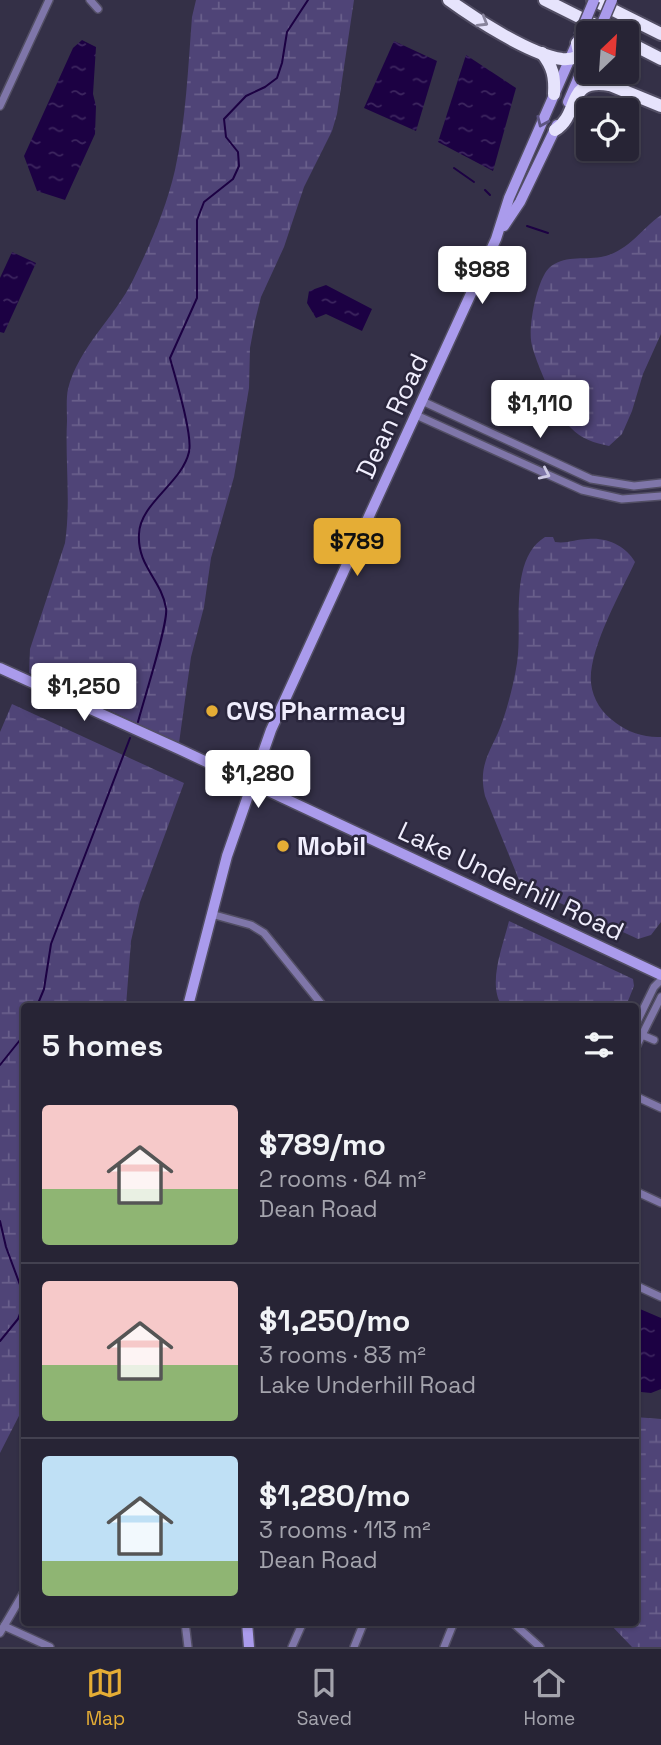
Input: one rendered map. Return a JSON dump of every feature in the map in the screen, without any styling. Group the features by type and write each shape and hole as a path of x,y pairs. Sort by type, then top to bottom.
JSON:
{"highway":[{"path":"449,0 541,53 576,60"},
{"path":"545,0 587,21"},
{"path":"594,0 661,34"},
{"path":"639,48 661,59"},
{"path":"541,53 554,73 554,94"},
{"path":"555,130 562,126 578,92 592,84 610,85 661,106"}],"street":[{"path":"0,106 49,0"},
{"path":"90,0 98,9"},
{"path":"585,21 594,0"},
{"path":"603,21 612,0"},
{"name":"Dean Road","path":"189,1003 211,914 251,782 283,700 496,239 509,198 554,94 576,70"},
{"name":"Dean Road","path":"496,239 520,202 576,80"},
{"path":"422,401 591,479 634,486 661,483"},
{"path":"416,415 582,491 622,499 661,496"},
{"name":"Lake Underhill Road","path":"0,668 251,782 661,978"},
{"path":"211,914 247,923 264,933 321,1003"},
{"path":"639,1018 661,978"},
{"path":"639,1042 661,997"},
{"path":"639,1034 654,1040"},
{"path":"639,1098 661,1108"},
{"path":"639,1193 661,1203"},
{"path":"639,1287 661,1297"},
{"path":"21,1597 2,1629 50,1647"},
{"path":"185,1626 187,1647"},
{"path":"247,1626 249,1647"},
{"path":"292,1647 301,1626"},
{"path":"354,1647 362,1626"},
{"path":"444,1647 452,1626"},
{"path":"516,1626 539,1647"}],"green space":[{"path":"196,0 354,0 337,114 332,131 304,187 284,247 261,297 255,321 250,348 249,388 234,477 211,558 204,607 191,657 179,743 29,673 30,649 65,543 68,513 68,389 88,346 133,280 167,199 182,132 192,17"},
{"path":"661,215 661,334 643,374 622,434 609,446 584,438 575,432 560,412 533,348 533,313 541,282 549,268 560,261 601,257 619,250"},
{"path":"545,537 553,537 555,542 584,539 609,541 627,551 635,562 600,638 591,670 591,683 599,706 616,723 637,734 661,737 661,922 651,935 638,939 521,885 485,796 485,765 505,713 517,663 521,577 533,547"},
{"path":"12,704 184,783 140,902 131,941 126,1003 21,1003 21,1412 0,1453 0,732"},
{"path":"509,921 633,979 634,986 627,1003 501,1003 496,987 500,953"},
{"path":"639,1417 661,1419 661,1647 632,1647 612,1626 639,1626"}],"water":[{"path":"82,40 96,47 93,94 96,106 95,134 65,200 37,191 24,156 73,48"},
{"path":"394,41 437,61 416,131 364,108"},
{"path":"466,55 516,88 493,171 438,142"},
{"path":"12,252 36,263 4,333 0,332 0,278"},
{"path":"326,285 372,309 362,331 326,314 316,318 307,303 309,291"},
{"path":"639,1310 661,1318 661,1389 651,1393 639,1389"}],"waterway":[{"path":"138,722 166,616 163,598 142,555 139,534 146,512 178,474 189,452 186,420 170,358 197,298 197,220 204,202 233,179 239,166 238,152 226,137 224,119 246,96 277,78 287,32 308,0"},
{"path":"454,168 474,182"},
{"path":"485,190 490,195"},
{"path":"527,226 548,233"},
{"path":"38,1003 44,989 51,944 130,738"},
{"path":"0,1065 21,1039"},
{"path":"0,1221 21,1288"},
{"path":"0,1341 18,1319 21,1311"}],"place":[{"name":"CVS Pharmacy","path":"212,711"},
{"name":"Mobil","path":"283,846"}]}
